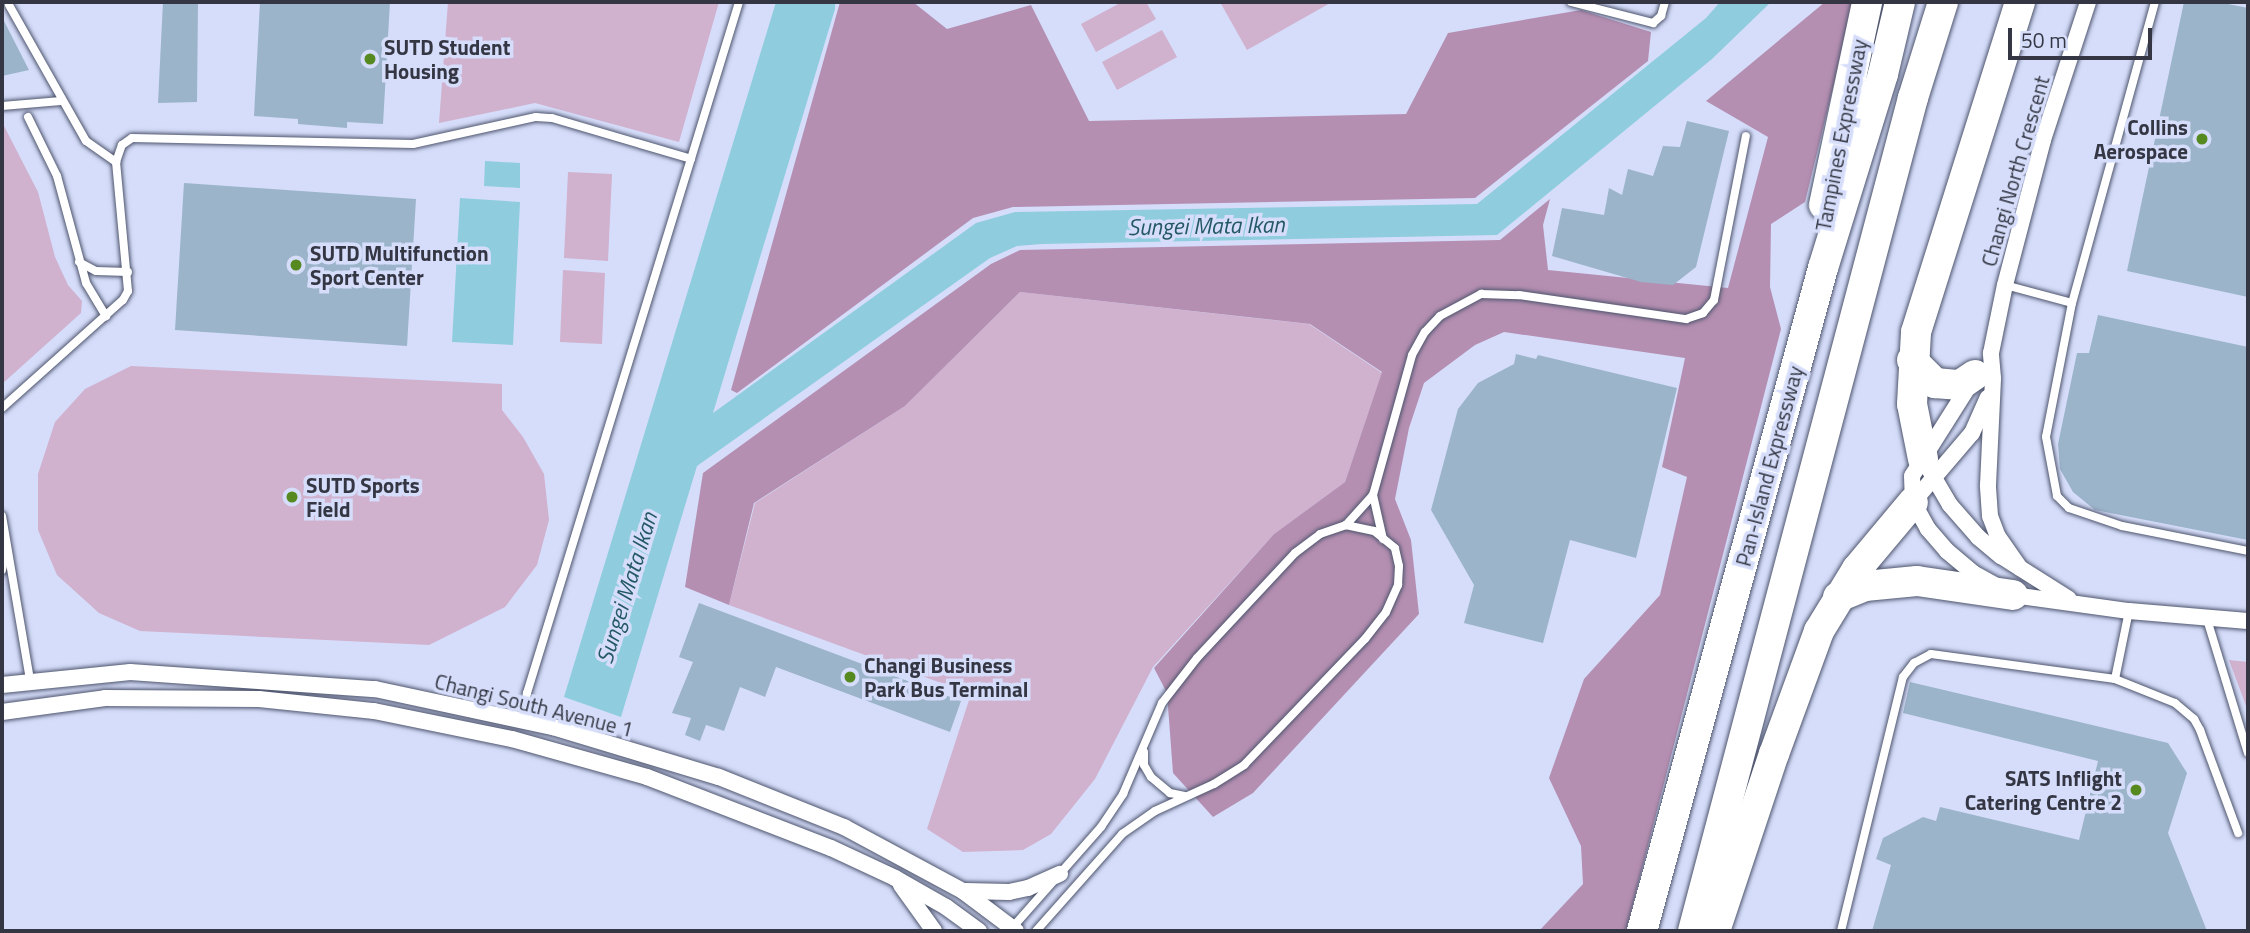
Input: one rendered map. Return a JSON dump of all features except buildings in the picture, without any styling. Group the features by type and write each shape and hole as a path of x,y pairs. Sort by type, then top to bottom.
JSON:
{"highway":[{"name":"Tampines Expressway","path":"1823,268 1820,250 1824,209 1867,2"},
{"name":"Pan-Island Expressway","path":"1642,931 1823,268 1883,74 1900,2"},
{"path":"1693,931 1913,98 1943,2"},
{"path":"1929,469 1912,404 1912,360 1926,297 1989,107 2020,2"},
{"path":"1912,360 1935,383 1960,385 1986,369"},
{"path":"1715,931 1819,631 1838,597 1913,502"},
{"path":"1838,597 1865,586 1917,581 2016,582"}],"street":[{"name":"Changi North Crescent","path":"2088,2 2043,140 2005,285 1986,369 1983,411 1972,433 1929,469 1912,476 1913,502 1928,529 1947,551 1973,573 2016,582 2074,603 2129,611 2248,621"},
{"name":"Changi North Crescent","path":"1913,502 1963,400 1986,369"},
{"name":"Changi North Crescent","path":"1986,369 1990,516 2016,582"},
{"name":"Changi North Crescent","path":"1929,469 1950,505 2016,582 2074,603"},
{"name":"Changi South Avenue 1","path":"2,685 30,680 130,672 375,690 524,720 719,777 844,827 963,891 1012,930"},
{"name":"Changi South Avenue 1","path":"2,712 105,698 259,699 374,712 512,739 647,777 831,848 895,878 946,907 979,931"},
{"path":"963,891 1009,892 1028,888 1060,874"},
{"name":"Changi South Avenue 1","path":"895,878 934,931"}],"lane":[{"path":"524,720 527,693 739,2"},
{"path":"1571,2 1653,23 1661,16 1665,2"},
{"path":"2154,2 2072,303 2046,437 2057,496 2069,508 2122,526 2248,551"},
{"path":"9,5 86,141 116,162"},
{"path":"2,106 61,101"},
{"path":"27,117 57,176 86,283 106,316"},
{"path":"2,408 106,316 123,300 128,291 116,162 122,145 132,138 413,144 537,117 552,118 691,159"},
{"path":"1012,930 1116,805 1163,703 1233,618 1295,553 1320,534 1346,525 1373,495 1412,355 1424,332 1440,316 1481,294 1520,295 1686,319 1703,313 1714,300 1745,136"},
{"path":"79,262 96,271 128,272"},
{"path":"2005,285 2072,303"},
{"path":"1373,495 1383,539"},
{"path":"2,516 30,680"},
{"path":"1036,931 1122,834 1155,811 1189,796 1244,765 1365,639 1386,612 1398,585 1399,566 1395,548 1374,531 1346,525"},
{"path":"2,570 7,546"},
{"path":"2116,679 2129,611"},
{"path":"2206,616 2248,753"},
{"path":"1841,931 1903,677 1914,663 1931,654 2116,679 2175,703 2194,719 2238,833"},
{"path":"1143,751 1144,765 1160,787 1170,793 1189,796"}],"shaded area":[{"path":"448,2 719,2 679,142 535,103 439,123"},
{"path":"840,2 913,2 947,29 1031,5 1089,121 1406,114 1448,33 1581,10 1651,32 1648,61 1475,198 1013,207 973,218 737,393 731,390"},
{"path":"1122,2 1146,2 1156,19 1096,52 1081,24"},
{"path":"1220,2 1332,2 1247,50"},
{"path":"1825,2 1854,2 1805,202 1771,224 1770,287 1781,329 1626,931 1539,931 1583,884 1581,846 1549,778 1584,679 1660,595 1687,477 1662,467 1685,358 1504,332 1475,345 1424,383 1409,428 1395,499 1411,540 1419,614 1253,793 1213,817 1173,773 1167,693 1154,668 1274,534 1345,482 1382,372 1310,324 1020,292 905,406 754,503 729,605 685,587 703,473 991,264 1020,250 1500,240 1550,199 1543,225 1548,270 1728,288 1768,137 1706,101"},
{"path":"1162,30 1177,57 1117,90 1102,62"},
{"path":"2,122 38,192 55,257 68,285 82,301 81,313 2,384"},
{"path":"568,172 612,174 608,261 564,258"},
{"path":"563,270 605,273 602,344 560,342"},
{"path":"1020,292 1309,324 1382,373 1345,482 1274,534 1153,667 1095,779 1051,834 1023,850 963,852 927,829 971,694 729,605 755,503 905,406"},
{"name":"SUTD Sports Field","path":"131,366 502,384 502,410 523,437 544,474 549,520 537,565 505,607 429,645 140,631 99,613 57,575 38,530 38,474 55,422 85,389"},
{"path":"2229,660 2248,662 2248,706 2246,706"}],"water":[{"name":"Sungei Mata Ikan","path":"776,2 835,2 835,9 713,413 976,223 1015,212 1477,204 1706,18 1720,2 1771,2 1712,59 1497,235 1042,244 1017,246 990,258 697,466 621,717 564,697"},
{"path":"485,161 520,163 520,188 484,186"},
{"path":"460,198 520,202 513,345 452,342"}],"place":[{"name":"SUTD Student Housing","path":"370,59"},
{"name":"Collins Aerospace","path":"2202,139"},
{"name":"SUTD Multifunction Sport Center","path":"296,265"},
{"name":"SUTD Sports Field","path":"292,497"},
{"name":"Changi Business Park Bus Terminal","path":"850,677"},
{"name":"SATS Inflight Catering Centre 2","path":"2136,790"}]}
